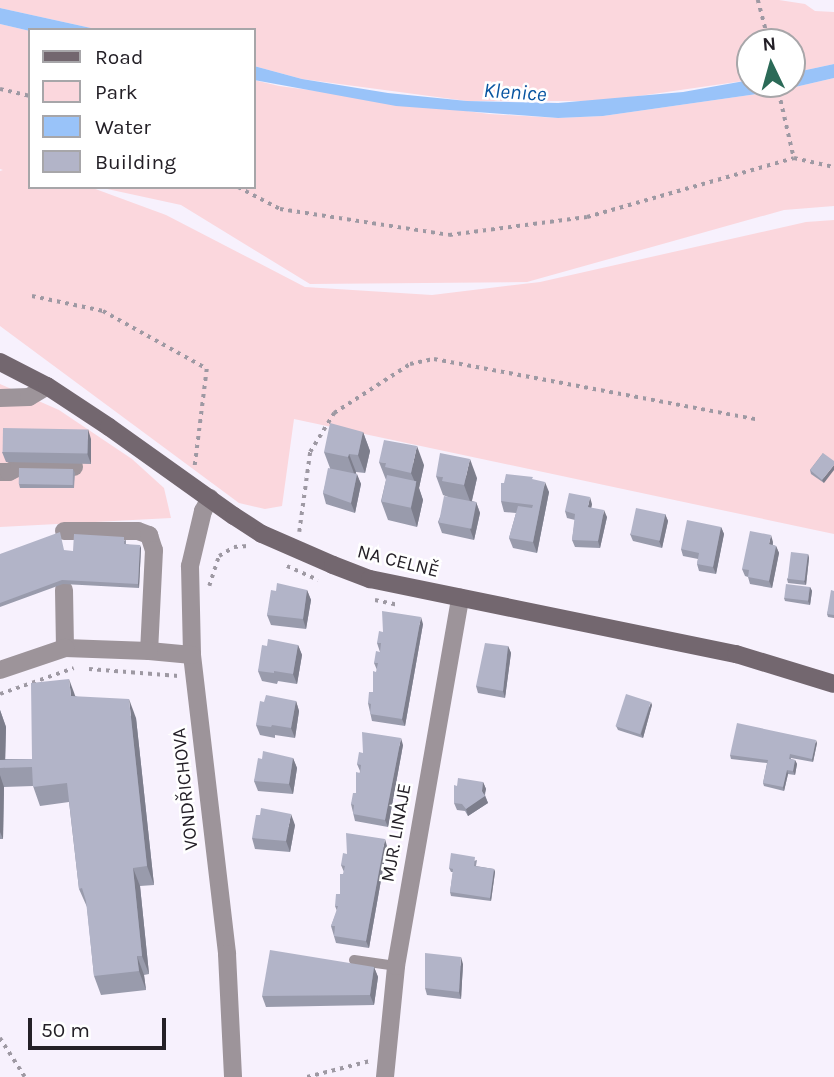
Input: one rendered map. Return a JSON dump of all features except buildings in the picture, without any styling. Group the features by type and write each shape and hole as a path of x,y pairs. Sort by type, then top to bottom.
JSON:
{"street":[{"name":"NA CELNĚ","path":"0,362 47,386 262,534 370,579 736,654 834,684"},
{"path":"0,398 29,397 47,386"},
{"path":"0,472 9,472 19,467 74,467"},
{"name":"VONDŘICHOVA","path":"209,498 203,511 190,566 192,655 227,954 233,1077"},
{"path":"64,531 138,531 149,535 153,550 149,651"},
{"path":"64,590 65,648"},
{"name":"MJR. LINAJE","path":"385,1077 388,1024 396,966 460,598"},
{"path":"0,670 65,648 192,655"}],"lane":[{"path":"354,960 396,966"}],"path":[{"path":"758,0 765,28"},
{"path":"0,89 28,96"},
{"path":"780,98 794,158"},
{"path":"241,189 280,209 449,234 587,217 794,158 834,167"},
{"path":"32,296 103,311 207,369 193,485"},
{"path":"297,549 310,452 334,413 410,364 433,359 759,420"},
{"path":"307,1077 369,1061 388,1024"},
{"path":"0,1038 26,1077"}],"green space":[{"path":"0,0 779,0 805,4 815,11 834,12 834,64 806,70 806,28 736,28 736,82 604,101 467,101 302,79 256,67 256,28 91,28 0,8"},
{"path":"0,24 28,31 28,189 95,189 166,215 305,287 432,295 540,282 806,222 834,220 834,534 294,419 282,506 265,509 239,503 0,326 0,171 3,170 0,169"},
{"path":"834,78 834,206 784,210 527,282 310,284 181,205 107,189 256,189 256,80 279,86 489,114 558,118 603,116 736,97 806,98 806,84"},
{"path":"0,384 59,410 132,459 164,488 171,518 0,527"}],"water":[{"path":"0,8 91,28 28,28 28,31 0,24"},
{"path":"834,64 834,78 806,84 806,70"},
{"path":"256,67 302,79 388,93 467,101 558,103 683,92 736,83 736,97 603,116 558,118 396,106 256,80"}],"water label":[{"name":"Klenice","path":"515,92"}]}
